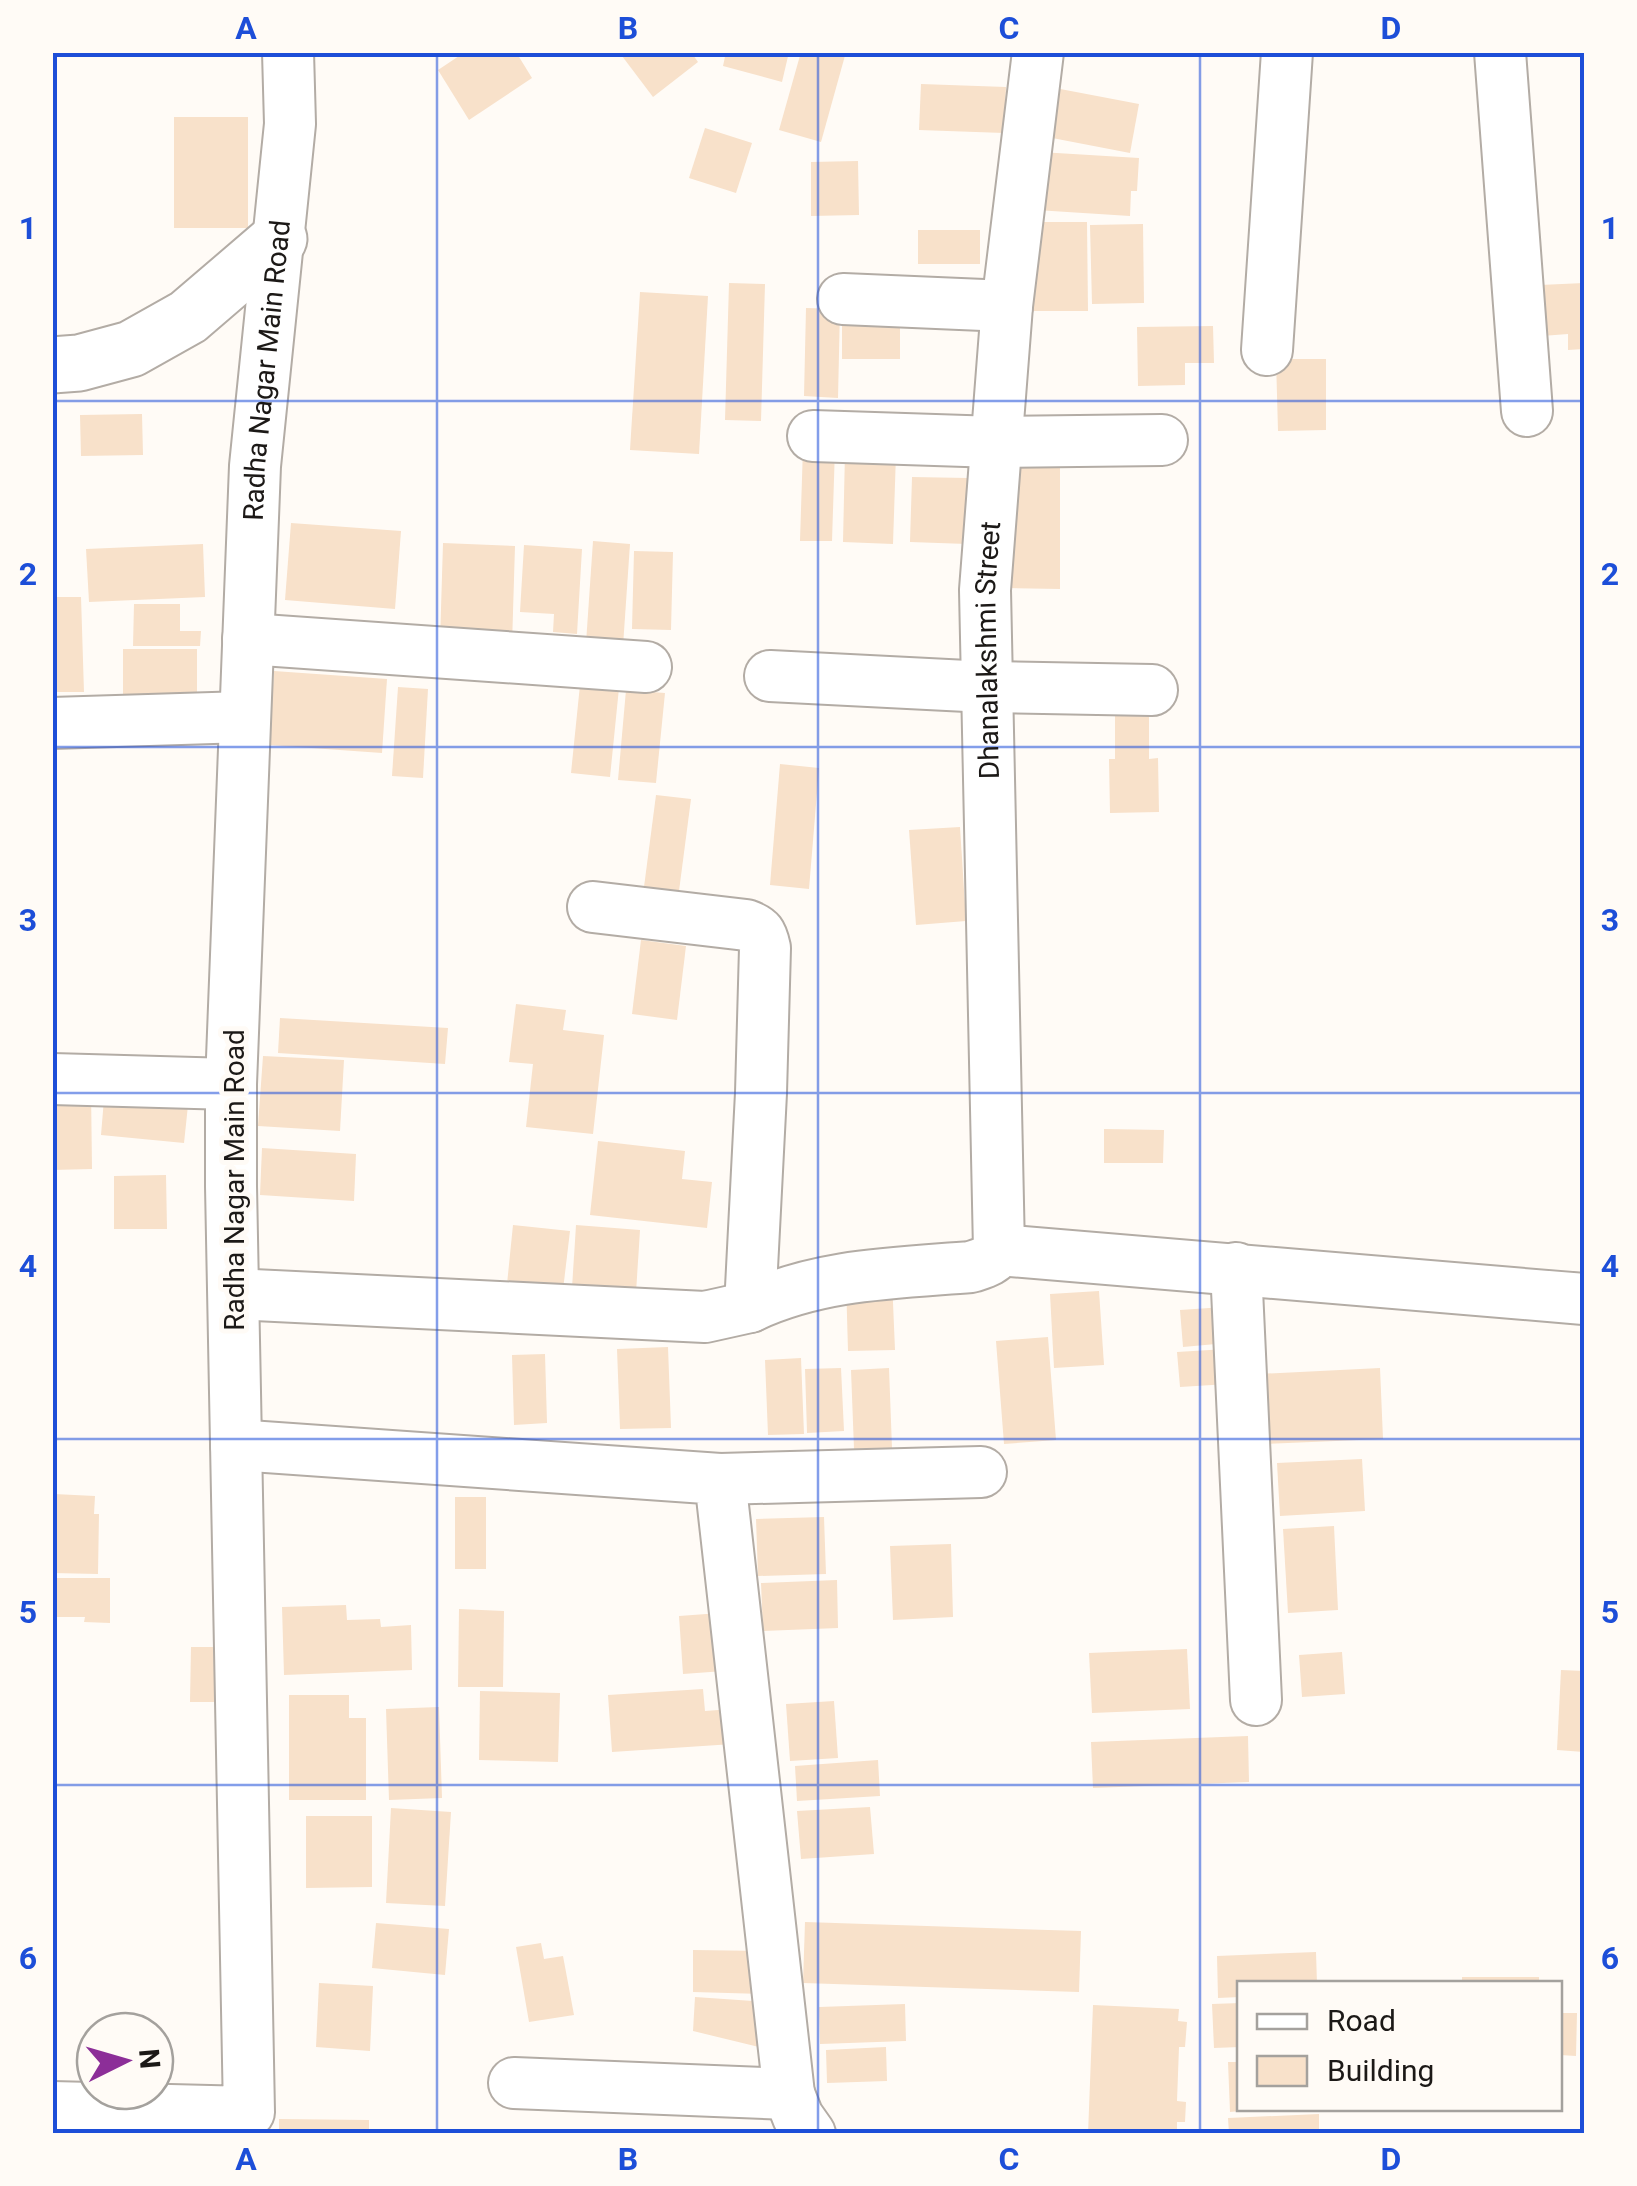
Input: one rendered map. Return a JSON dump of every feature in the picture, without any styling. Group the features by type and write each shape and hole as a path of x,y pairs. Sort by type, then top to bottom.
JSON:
{"street":[{"name":"Radha Nagar Main Road","path":"52,2107 249,2123 231,1084 254,466 290,124 288,52"},
{"name":"Dhanalakshmi Street","path":"998,1250 985,590 1007,306 1038,52"},
{"path":"1267,350 1286,52"},
{"path":"1500,52 1527,411"},
{"path":"52,366 131,350 188,316 279,239"},
{"path":"843,299 1007,306"},
{"path":"812,436 996,442 1162,440"},
{"path":"248,639 646,667"},
{"path":"770,676 988,687 1152,690"},
{"path":"52,723 246,718"},
{"path":"593,907 746,926 762,934 762,1093 750,1307"},
{"path":"52,1078 231,1084"},
{"path":"234,1294 705,1317 843,1278 971,1267 995,1257 998,1250 1584,1300"},
{"path":"1236,1268 1256,1700"},
{"path":"236,1445 720,1479 981,1472"},
{"path":"514,2084 800,2114 720,1479"}],"building":[{"path":"465,52 516,52 532,78 469,120 438,70"},
{"path":"619,52 691,52 698,62 653,97"},
{"path":"726,52 789,52 782,82 723,66"},
{"path":"801,52 846,52 821,142 779,130"},
{"path":"921,84 1006,87 1004,133 919,130"},
{"path":"1055,88 1139,104 1130,153 1047,137"},
{"path":"174,117 248,117 248,228 174,228"},
{"path":"705,128 752,143 736,193 689,178"},
{"path":"1040,152 1139,158 1137,191 1131,191 1130,216 1036,210"},
{"path":"858,161 859,215 811,216 811,162"},
{"path":"1031,222 1087,222 1088,311 1031,311"},
{"path":"1143,224 1144,303 1092,304 1090,225"},
{"path":"918,230 980,230 980,264 918,264"},
{"path":"729,283 765,284 761,421 725,420"},
{"path":"1584,283 1584,349 1568,350 1568,334 1542,336 1540,285"},
{"path":"640,292 708,296 699,454 630,450"},
{"path":"806,308 840,309 838,398 804,396"},
{"path":"900,317 900,359 842,359 842,318"},
{"path":"1213,326 1214,363 1185,363 1185,385 1138,386 1137,327"},
{"path":"1276,359 1326,359 1326,430 1278,431"},
{"path":"142,414 143,455 81,456 80,415"},
{"path":"803,447 835,448 832,541 800,541"},
{"path":"845,452 896,454 893,544 843,542"},
{"path":"1008,459 1060,460 1060,589 1008,588"},
{"path":"912,477 968,478 967,544 910,542"},
{"path":"291,523 401,531 395,609 285,600"},
{"path":"593,541 630,544 623,646 586,643"},
{"path":"443,543 515,546 512,645 440,642"},
{"path":"203,544 205,597 89,602 86,549"},
{"path":"524,545 582,549 577,634 553,632 554,614 520,612"},
{"path":"634,551 673,552 671,630 632,629"},
{"path":"52,597 81,597 84,692 52,692"},
{"path":"134,604 180,604 180,631 201,631 200,646 133,646"},
{"path":"123,649 197,649 197,699 123,699"},
{"path":"274,671 387,679 382,753 269,745"},
{"path":"580,685 619,688 610,777 571,773"},
{"path":"398,687 428,689 423,778 392,776"},
{"path":"626,690 665,693 656,783 618,780"},
{"path":"1115,711 1149,711 1149,759 1158,758 1159,812 1110,813 1109,759 1115,759"},
{"path":"780,764 819,768 809,889 770,885"},
{"path":"656,795 691,799 679,891 644,887"},
{"path":"960,827 966,921 916,925 909,830"},
{"path":"641,940 686,946 677,1020 632,1014"},
{"path":"516,1004 566,1010 563,1030 604,1035 593,1134 526,1127 533,1064 509,1062"},
{"path":"280,1018 448,1028 445,1064 278,1053"},
{"path":"263,1056 344,1060 340,1131 258,1126"},
{"path":"105,1087 189,1096 184,1143 101,1135"},
{"path":"52,1089 91,1089 92,1169 52,1170"},
{"path":"1104,1129 1164,1130 1163,1163 1104,1163"},
{"path":"598,1141 685,1151 682,1179 712,1182 707,1228 590,1215"},
{"path":"262,1148 356,1154 354,1201 260,1195"},
{"path":"166,1175 167,1229 114,1229 114,1176"},
{"path":"513,1225 570,1231 563,1290 507,1284"},
{"path":"576,1225 640,1230 636,1293 572,1288"},
{"path":"892,1279 895,1350 848,1351 846,1281"},
{"path":"1099,1291 1104,1365 1054,1368 1050,1294"},
{"path":"1224,1307 1227,1343 1183,1347 1180,1310"},
{"path":"1048,1337 1056,1440 1004,1444 996,1341"},
{"path":"668,1347 671,1428 620,1429 617,1349"},
{"path":"1226,1349 1228,1384 1180,1387 1177,1352"},
{"path":"545,1354 547,1423 514,1425 512,1355"},
{"path":"801,1358 804,1434 768,1435 765,1360"},
{"path":"841,1368 844,1431 807,1433 805,1369"},
{"path":"889,1368 892,1448 854,1449 851,1370"},
{"path":"1380,1368 1383,1439 1261,1444 1258,1374"},
{"path":"1362,1459 1365,1511 1280,1516 1277,1463"},
{"path":"54,1494 95,1496 94,1514 99,1514 98,1574 52,1573"},
{"path":"455,1497 486,1497 486,1569 455,1569"},
{"path":"824,1517 826,1574 758,1576 756,1519"},
{"path":"1334,1526 1338,1610 1288,1613 1283,1529"},
{"path":"951,1544 953,1617 893,1620 890,1546"},
{"path":"52,1578 110,1578 110,1623 84,1622 85,1617 52,1617"},
{"path":"837,1580 838,1628 763,1631 761,1583"},
{"path":"346,1605 347,1620 380,1619 381,1627 411,1625 412,1670 284,1675 282,1607"},
{"path":"459,1609 504,1611 503,1687 458,1687"},
{"path":"720,1613 724,1671 683,1674 679,1616"},
{"path":"191,1647 238,1647 237,1702 190,1702"},
{"path":"1187,1649 1190,1709 1092,1713 1089,1653"},
{"path":"1342,1652 1345,1694 1302,1697 1299,1655"},
{"path":"1561,1670 1584,1671 1584,1752 1557,1750"},
{"path":"703,1689 705,1711 732,1709 733,1744 612,1752 608,1695"},
{"path":"480,1691 560,1693 558,1762 479,1760"},
{"path":"289,1695 349,1695 349,1718 366,1718 366,1800 289,1800"},
{"path":"834,1701 838,1758 790,1761 786,1704"},
{"path":"439,1707 442,1798 389,1800 386,1709"},
{"path":"1248,1736 1249,1782 1093,1788 1091,1742"},
{"path":"878,1760 880,1796 797,1801 795,1766"},
{"path":"870,1807 874,1854 801,1859 797,1811"},
{"path":"391,1808 451,1812 445,1906 386,1903"},
{"path":"306,1816 372,1816 372,1887 306,1888"},
{"path":"805,1922 1081,1931 1079,1992 803,1983"},
{"path":"376,1923 449,1929 445,1975 372,1968"},
{"path":"541,1943 544,1959 563,1956 574,2015 529,2022 516,1947"},
{"path":"693,1950 764,1951 763,1994 693,1992"},
{"path":"1316,1952 1317,1981 1237,1981 1237,1997 1218,1998 1217,1956"},
{"path":"1462,1977 1539,1977 1539,1981 1462,1981"},
{"path":"319,1983 373,1986 370,2051 316,2047"},
{"path":"695,1997 767,2002 763,2048 693,2031"},
{"path":"1237,2003 1237,2047 1214,2048 1212,2004"},
{"path":"905,2004 906,2041 820,2044 819,2007"},
{"path":"1093,2005 1179,2009 1178,2021 1187,2022 1185,2047 1179,2047 1177,2101 1186,2102 1185,2122 1177,2122 1177,2134 1088,2134"},
{"path":"1562,2013 1577,2013 1576,2056 1562,2055"},
{"path":"886,2047 887,2081 827,2083 826,2050"},
{"path":"1228,2062 1237,2062 1240,2111 1230,2112"},
{"path":"1319,2114 1319,2134 1229,2134 1228,2118"},
{"path":"279,2119 369,2120 369,2134 279,2134"}]}
